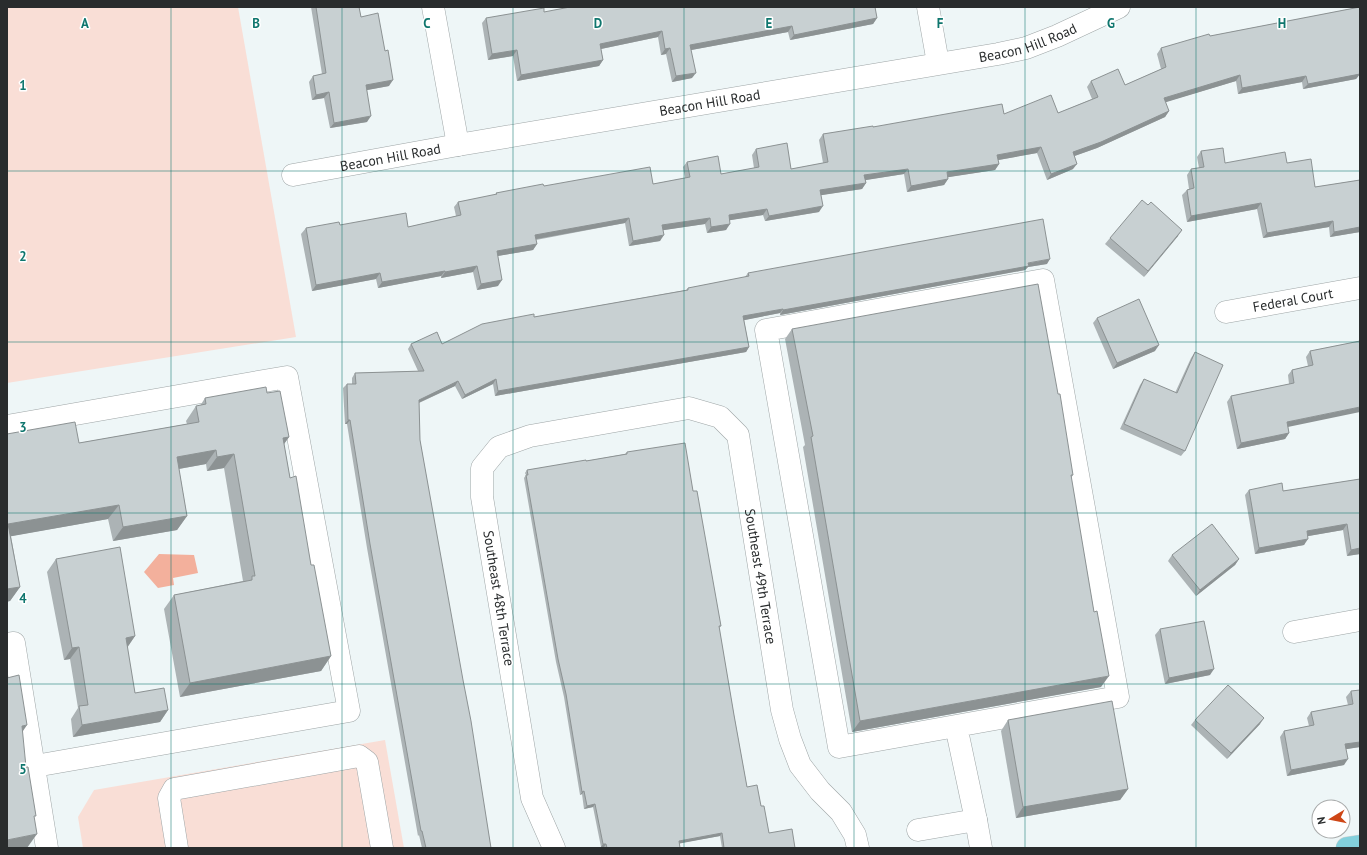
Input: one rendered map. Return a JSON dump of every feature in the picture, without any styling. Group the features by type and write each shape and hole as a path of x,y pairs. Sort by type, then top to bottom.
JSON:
{"main road":[{"path":"1347,848 1360,846"}],"street":[{"path":"433,7 458,145"},
{"path":"928,7 938,63"},
{"name":"Beacon Hill Road","path":"293,175 458,145 998,54 1026,48 1057,36 1119,7"},
{"path":"1043,280 1118,697 956,726 839,747 766,330 1043,280"},
{"name":"Federal Court","path":"1226,312 1360,288"},
{"path":"7,426 287,377 349,711 35,766"},
{"name":"Southeast 49th Terrace","path":"595,424 689,408 720,417 738,435 782,710 790,739 800,765 820,791 841,812 855,835 858,848"},
{"name":"Southeast 48th Terrace","path":"554,848 532,798 482,497 482,468 499,447 530,436 595,424"},
{"path":"1294,632 1360,620"},
{"path":"7,644 14,643 47,848"},
{"path":"956,726 981,848"},
{"path":"177,848 169,798 174,789 359,756 367,762 382,848"},
{"path":"918,830 976,820"}],"shaded area":[{"path":"7,7 238,7 296,337 7,383"},
{"path":"159,554 194,555 198,573 173,578 174,585 158,588 144,572"},
{"path":"385,740 404,848 83,848 78,817 94,790"}],"building":[{"path":"316,7 359,7 361,17 378,13 385,51 388,50 393,80 366,85 371,116 334,123 329,92 316,95 313,76 326,73"},
{"path":"570,7 875,7 877,18 794,35 792,26 690,45 696,73 676,76 670,48 665,49 662,31 600,44 603,60 521,75 517,50 492,54 486,18 544,8 544,12"},
{"path":"1360,7 1360,74 1308,84 1306,76 1242,88 1240,75 1164,98 1169,111 1101,142 1073,152 1077,164 1051,174 1041,147 997,155 999,164 947,172 948,179 911,186 908,169 864,175 866,183 820,190 823,206 769,216 767,209 729,215 730,224 711,227 710,218 662,225 664,235 633,241 629,218 535,235 537,244 497,251 502,280 481,284 477,266 382,282 380,273 316,285 306,228 339,222 340,225 406,213 408,227 461,215 458,202 543,184 544,186 650,167 653,184 690,177 687,162 718,156 721,174 759,167 756,149 787,143 791,169 828,162 823,134 873,127 1002,104 1004,114 1051,95 1058,113 1098,97 1091,81 1118,69 1125,85 1166,67 1161,48 1209,34 1210,36"},
{"path":"1223,148 1225,163 1285,152 1287,163 1311,159 1315,187 1360,180 1360,227 1334,232 1333,221 1267,233 1261,203 1191,216 1187,190 1194,188 1191,169 1204,167 1201,151"},
{"path":"1142,200 1148,205 1151,202 1182,230 1148,271 1110,238"},
{"path":"1043,219 1050,259 1028,263 1029,266 743,316 749,347 498,391 496,379 465,395 458,381 419,400 420,440 471,721 491,848 426,848 421,831 370,544 350,420 348,420 347,384 356,384 355,373 424,371 411,344 437,332 442,344 482,324 534,314 534,317 688,290 688,288 749,276 748,273"},
{"path":"1038,284 1058,394 1060,394 1073,475 1071,475 1094,612 1097,611 1109,676 860,721 811,437 813,436 792,329"},
{"path":"1139,299 1159,345 1117,363 1097,318"},
{"path":"1360,341 1360,407 1287,422 1289,433 1241,443 1231,396 1294,383 1292,370 1313,365 1310,351"},
{"path":"1195,352 1223,365 1185,451 1124,424 1144,379 1177,393"},
{"path":"266,387 267,393 280,391 289,437 283,438 290,478 296,476 311,565 314,565 331,656 190,683 174,595 252,580 252,576 255,576 234,454 217,457 216,450 177,457 187,516 123,527 119,505 8,524 20,587 7,589 7,434 75,422 79,443 199,422 196,406 206,404 205,398"},
{"path":"685,443 693,491 697,491 747,787 757,785 761,806 764,806 769,833 792,829 795,848 724,848 722,833 679,841 680,848 607,848 606,844 603,844 595,804 587,806 584,791 582,792 566,694 558,659 526,475 528,475 527,470"},
{"path":"1360,479 1360,548 1351,550 1347,524 1307,531 1308,539 1259,548 1249,490 1282,483 1283,491"},
{"path":"1212,524 1239,559 1200,590 1172,555"},
{"path":"120,547 135,636 126,638 135,693 164,688 168,710 82,725 79,706 88,705 79,647 72,648 56,559"},
{"path":"1204,621 1214,669 1169,678 1160,629"},
{"path":"19,675 27,725 22,726 26,767 28,767 36,816 34,816 37,834 7,840 7,678"},
{"path":"1228,685 1264,718 1231,753 1195,720"},
{"path":"1360,690 1360,742 1345,744 1348,759 1291,770 1284,731 1314,725 1311,712 1353,704 1351,691"},
{"path":"1112,701 1128,789 1023,807 1008,720"}]}
